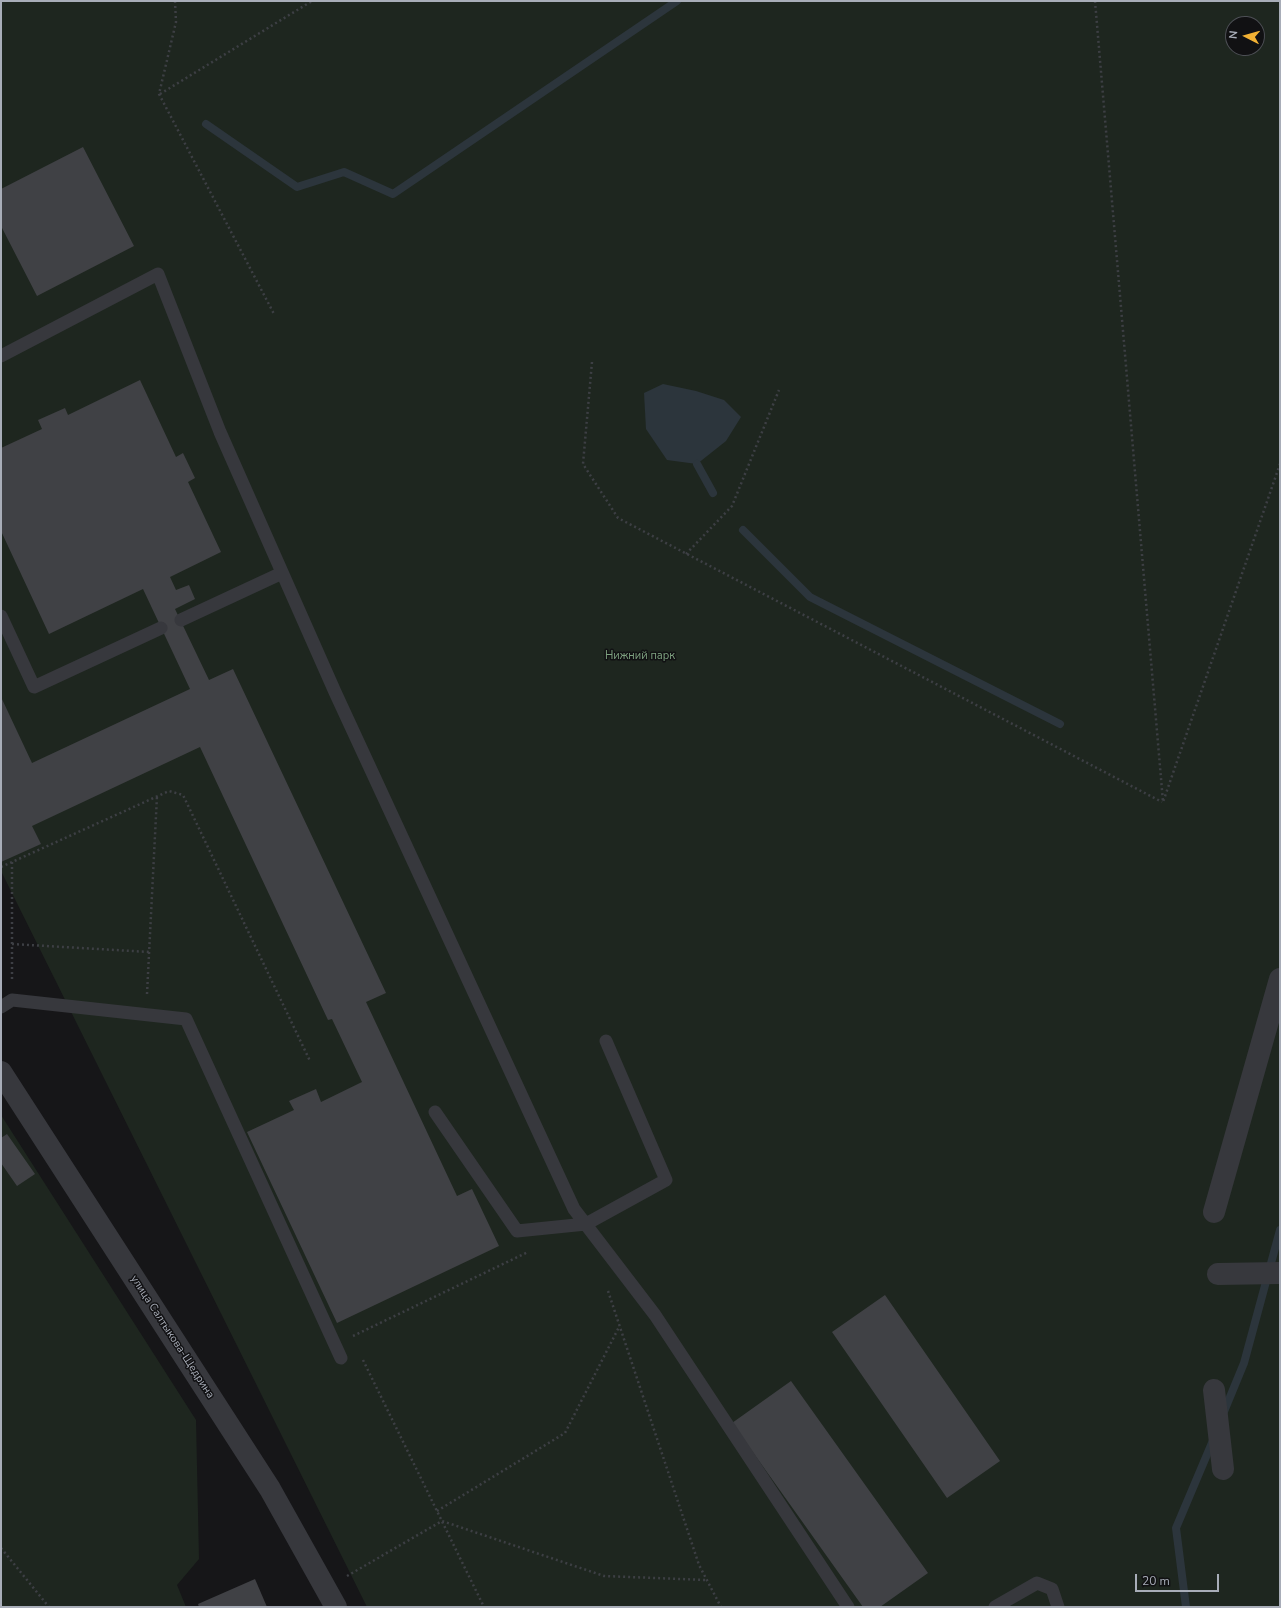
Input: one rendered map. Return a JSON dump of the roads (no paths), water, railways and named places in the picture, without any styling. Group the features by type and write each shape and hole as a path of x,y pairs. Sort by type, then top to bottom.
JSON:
{"street":[{"path":"1214,1212 1280,978"},
{"name":"улица Салтыкова-Щедрина","path":"1,1072 270,1489 336,1607"},
{"path":"1218,1274 1280,1274"},
{"path":"1214,1390 1223,1469"}],"lane":[{"path":"1,356 158,274 220,432 338,699 574,1209 655,1315 848,1607"},
{"path":"181,620 282,572"},
{"path":"1,616 34,687 161,628"},
{"path":"1,1007 12,1000 186,1019 341,1358"},
{"path":"435,1112 517,1231 586,1224 666,1180 606,1041"},
{"path":"994,1607 1037,1583 1052,1589 1058,1607"}],"waterway":[{"path":"206,124 297,187 344,172 393,194 677,1"},
{"path":"697,464 713,493"},
{"path":"743,530 810,597 1060,724"},
{"path":"1223,1414 1244,1363 1280,1230"},
{"path":"1186,1607 1176,1528 1214,1438"}],"park label":[{"name":"Нижний парк","path":"640,656"}]}
